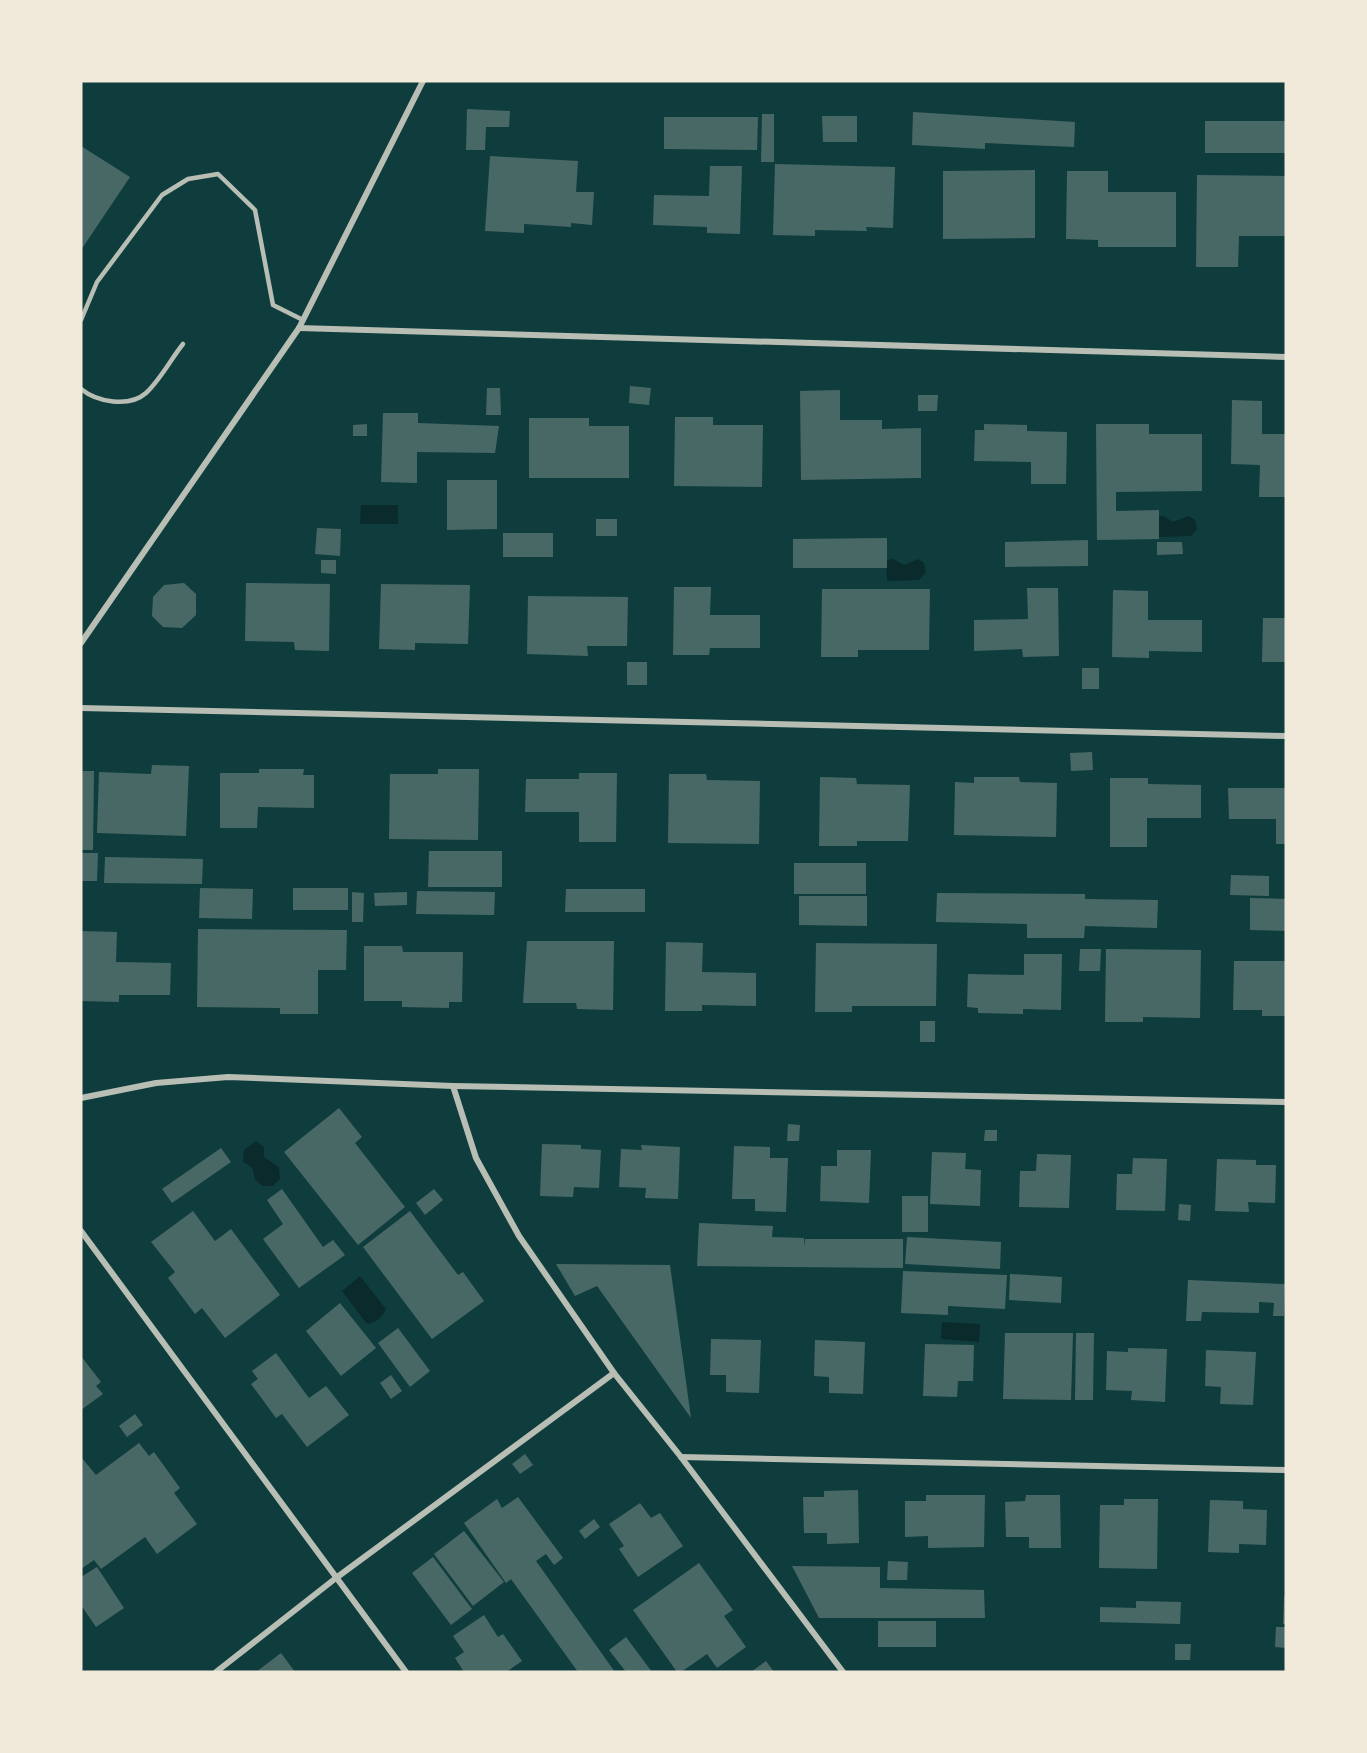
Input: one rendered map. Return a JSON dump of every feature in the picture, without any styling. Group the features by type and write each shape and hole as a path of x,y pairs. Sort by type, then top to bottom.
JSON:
{"street":[{"path":"81,643 299,328 423,81"},
{"path":"299,328 1286,357"},
{"path":"81,708 1286,736"},
{"path":"81,1098 156,1083 228,1077 453,1086 1286,1102"},
{"path":"453,1086 476,1158 492,1193 519,1236 614,1373 681,1457 843,1672"},
{"path":"81,1232 406,1672"},
{"path":"216,1672 336,1578 614,1373"},
{"path":"681,1457 1286,1470"}],"lane":[{"path":"81,320 97,282 162,195 188,179 218,174 255,210 273,305 303,320"},
{"path":"81,389 92,398 119,402 145,394 183,344"}],"water":[{"path":"361,505 398,505 398,524 360,524"},
{"path":"1158,516 1164,516 1173,522 1189,516 1195,520 1197,529 1191,536 1158,537"},
{"path":"893,559 904,565 918,559 924,563 926,572 919,580 887,581 886,560"},
{"path":"256,1141 264,1147 264,1157 279,1167 280,1179 273,1186 262,1186 255,1179 252,1167 243,1162 244,1150"},
{"path":"360,1276 386,1309 379,1319 367,1324 342,1291"},
{"path":"942,1322 980,1324 979,1342 941,1339"}],"building":[{"path":"467,109 510,111 509,127 486,127 485,150 466,150"},
{"path":"913,112 1075,122 1074,147 985,143 985,149 912,145"},
{"path":"762,114 774,114 774,162 761,162"},
{"path":"822,116 857,116 857,142 823,142"},
{"path":"664,117 758,117 757,150 664,149"},
{"path":"1205,121 1286,121 1286,153 1205,153"},
{"path":"81,146 130,177 81,250"},
{"path":"490,156 578,161 576,192 594,192 592,225 571,223 571,227 524,224 524,233 485,231"},
{"path":"775,164 895,167 893,228 866,227 867,231 815,230 815,236 773,235"},
{"path":"710,166 742,166 740,234 707,233 707,227 653,225 654,195 709,196"},
{"path":"1035,170 1035,238 943,239 943,171"},
{"path":"1067,171 1108,171 1108,192 1176,192 1176,247 1098,247 1098,240 1066,239"},
{"path":"1197,175 1286,176 1286,236 1239,236 1238,267 1196,267"},
{"path":"630,386 651,388 649,405 629,403"},
{"path":"487,388 500,388 501,415 486,415"},
{"path":"840,390 840,420 882,420 882,429 921,428 921,478 801,480 800,391"},
{"path":"918,395 938,395 937,411 918,411"},
{"path":"1232,400 1262,401 1262,434 1286,434 1286,497 1259,497 1260,465 1231,464"},
{"path":"383,413 418,413 418,423 499,426 495,453 417,452 417,483 381,482"},
{"path":"675,417 713,417 713,425 763,425 762,487 674,486"},
{"path":"529,418 589,418 589,426 629,426 629,478 529,478"},
{"path":"367,424 367,436 353,436 353,425"},
{"path":"984,424 1027,425 1027,431 1067,432 1066,484 1031,484 1031,462 974,461 975,430 984,430"},
{"path":"1096,424 1149,424 1149,434 1202,434 1202,491 1116,492 1116,511 1159,510 1159,539 1097,540"},
{"path":"447,480 497,480 497,529 447,530"},
{"path":"596,519 617,519 617,536 596,536"},
{"path":"317,528 341,529 340,556 315,554"},
{"path":"503,533 553,533 553,557 503,557"},
{"path":"887,538 887,568 793,568 793,539"},
{"path":"1088,540 1088,566 1005,567 1005,542"},
{"path":"1157,542 1182,542 1183,554 1157,555"},
{"path":"321,560 336,560 336,574 321,573"},
{"path":"184,583 196,594 196,615 182,628 163,627 152,616 153,597 164,585"},
{"path":"246,583 330,584 329,651 295,650 294,642 245,641"},
{"path":"381,584 470,585 468,644 415,643 415,650 379,649"},
{"path":"674,587 711,587 710,615 760,615 760,648 710,648 709,655 673,655"},
{"path":"1027,588 1058,588 1059,656 1023,657 1022,649 974,651 974,620 1028,619"},
{"path":"822,589 930,589 929,650 858,650 858,657 821,657"},
{"path":"1113,590 1148,591 1148,620 1202,620 1202,652 1149,651 1149,658 1112,657"},
{"path":"528,596 628,597 627,646 587,646 588,656 527,654"},
{"path":"1263,618 1286,618 1286,662 1262,662"},
{"path":"627,662 647,662 647,685 627,685"},
{"path":"1082,668 1099,668 1099,689 1082,689"},
{"path":"1092,752 1093,770 1071,771 1070,753"},
{"path":"152,765 189,766 186,836 97,833 99,772 151,774"},
{"path":"259,769 304,769 303,775 314,775 314,808 258,807 257,828 220,828 220,773 259,773"},
{"path":"438,769 479,769 478,840 389,839 390,774 438,774"},
{"path":"81,771 94,771 93,850 81,850"},
{"path":"579,773 617,773 616,842 579,842 579,812 525,812 526,779 579,779"},
{"path":"669,774 706,774 707,780 760,781 759,844 668,843"},
{"path":"820,777 856,778 857,784 910,785 908,841 857,841 857,846 819,846"},
{"path":"974,777 1019,777 1020,782 1057,783 1056,837 954,835 955,782 974,783"},
{"path":"1110,778 1148,778 1148,784 1201,785 1201,818 1147,818 1147,847 1110,847"},
{"path":"1228,788 1286,788 1286,844 1276,844 1276,819 1229,819"},
{"path":"429,851 502,851 502,887 428,887"},
{"path":"81,853 98,853 97,881 81,881"},
{"path":"105,857 203,859 202,884 104,883"},
{"path":"794,863 866,863 866,894 794,894"},
{"path":"1231,875 1269,876 1269,896 1230,895"},
{"path":"200,888 253,889 252,919 199,918"},
{"path":"293,888 348,888 348,910 293,910"},
{"path":"566,889 645,889 645,912 565,912"},
{"path":"417,891 495,892 494,915 416,914"},
{"path":"352,892 364,893 363,922 352,922"},
{"path":"407,892 407,905 375,906 374,893"},
{"path":"937,893 1085,894 1085,899 1158,900 1157,928 1085,926 1084,938 1027,938 1027,924 936,922"},
{"path":"799,896 867,896 867,926 799,925"},
{"path":"1250,898 1286,899 1286,931 1250,930"},
{"path":"198,929 347,930 346,970 318,970 318,1014 280,1014 280,1008 197,1007"},
{"path":"81,931 117,932 116,962 171,963 170,995 119,995 119,1002 81,1001"},
{"path":"527,941 614,941 613,1010 577,1009 576,1003 523,1003"},
{"path":"666,942 703,943 702,972 756,973 756,1006 702,1005 702,1011 665,1011"},
{"path":"816,943 937,944 936,1006 852,1006 852,1012 815,1012"},
{"path":"364,946 402,946 403,952 463,952 462,1002 449,1002 449,1008 402,1007 402,1001 364,1001"},
{"path":"1080,949 1101,949 1100,971 1079,971"},
{"path":"1106,949 1201,950 1200,1018 1143,1017 1143,1022 1105,1022"},
{"path":"1024,954 1062,954 1061,1010 1023,1009 1023,1014 978,1013 978,1008 967,1007 968,974 1024,975"},
{"path":"1234,961 1286,961 1286,1016 1262,1016 1262,1010 1233,1010"},
{"path":"920,1021 935,1021 935,1042 920,1042"},
{"path":"339,1108 362,1137 355,1143 405,1207 358,1245 284,1152"},
{"path":"788,1124 800,1125 799,1141 787,1141"},
{"path":"985,1130 997,1130 997,1141 984,1141"},
{"path":"542,1144 581,1145 581,1149 601,1150 599,1188 574,1187 573,1197 540,1196"},
{"path":"641,1145 680,1147 678,1199 645,1198 646,1188 619,1187 621,1149 642,1150"},
{"path":"734,1146 770,1147 770,1158 788,1158 786,1212 755,1211 755,1199 732,1199"},
{"path":"221,1148 231,1162 172,1203 162,1189"},
{"path":"837,1150 871,1150 869,1203 820,1201 821,1166 837,1166"},
{"path":"932,1152 966,1153 965,1169 981,1170 980,1206 930,1204"},
{"path":"1037,1154 1071,1155 1069,1208 1019,1207 1020,1171 1036,1171"},
{"path":"1133,1158 1167,1159 1165,1211 1116,1210 1117,1174 1132,1174"},
{"path":"1217,1159 1256,1160 1256,1165 1276,1165 1275,1203 1248,1202 1249,1212 1215,1211"},
{"path":"282,1189 323,1247 333,1240 345,1255 299,1288 263,1239 283,1224 267,1200"},
{"path":"434,1189 443,1200 425,1215 416,1203"},
{"path":"902,1196 928,1196 928,1232 902,1232"},
{"path":"1179,1204 1191,1205 1190,1221 1178,1220"},
{"path":"193,1211 215,1241 231,1229 280,1295 225,1338 202,1308 195,1314 168,1278 175,1272 151,1242"},
{"path":"410,1211 458,1275 463,1272 484,1301 432,1339 363,1247"},
{"path":"699,1223 773,1226 772,1237 804,1238 804,1247 805,1239 903,1239 903,1268 697,1266"},
{"path":"907,1237 1001,1242 1000,1269 905,1264"},
{"path":"556,1264 670,1265 691,1418 597,1286 575,1296"},
{"path":"903,1271 1007,1275 1005,1309 948,1306 948,1315 901,1313"},
{"path":"1010,1274 1062,1277 1061,1303 1009,1300"},
{"path":"1188,1280 1285,1284 1284,1316 1273,1316 1274,1303 1259,1302 1259,1313 1202,1312 1201,1321 1186,1321"},
{"path":"340,1303 376,1348 341,1376 306,1331"},
{"path":"398,1328 430,1371 410,1387 378,1343"},
{"path":"1005,1333 1073,1333 1071,1400 1003,1399"},
{"path":"1076,1333 1094,1333 1093,1400 1075,1400"},
{"path":"711,1339 761,1340 759,1393 726,1392 726,1375 710,1375"},
{"path":"815,1340 865,1342 863,1394 829,1393 829,1377 814,1376"},
{"path":"925,1344 974,1345 973,1381 958,1381 957,1397 923,1396"},
{"path":"1128,1348 1167,1349 1165,1402 1131,1400 1132,1391 1106,1390 1107,1351 1128,1352"},
{"path":"1206,1350 1256,1352 1253,1405 1220,1404 1221,1387 1205,1386"},
{"path":"276,1353 309,1398 326,1386 349,1415 307,1447 282,1414 276,1418 251,1384 258,1379 252,1371"},
{"path":"81,1356 101,1382 96,1386 103,1394 81,1410"},
{"path":"391,1375 402,1391 391,1399 380,1383"},
{"path":"135,1414 143,1425 127,1437 119,1426"},
{"path":"139,1443 149,1456 154,1452 180,1488 174,1493 197,1524 157,1554 145,1537 101,1569 94,1560 81,1569 81,1457 96,1475"},
{"path":"525,1454 533,1465 520,1474 512,1464"},
{"path":"858,1490 859,1543 827,1544 827,1533 804,1533 803,1497 824,1497 824,1491"},
{"path":"926,1495 985,1495 984,1547 928,1548 928,1536 905,1537 905,1501 926,1501"},
{"path":"1026,1495 1060,1495 1061,1548 1029,1548 1029,1537 1006,1537 1005,1502 1025,1501"},
{"path":"518,1497 563,1558 554,1565 546,1554 536,1561 615,1672 578,1672 511,1579 506,1583 464,1523 497,1499 502,1508"},
{"path":"1124,1499 1158,1499 1157,1569 1099,1568 1100,1505 1124,1505"},
{"path":"1210,1500 1243,1501 1243,1509 1267,1510 1266,1545 1239,1544 1239,1553 1208,1552"},
{"path":"640,1503 651,1518 660,1513 683,1546 638,1577 619,1549 624,1546 609,1524"},
{"path":"594,1519 600,1527 585,1539 579,1531"},
{"path":"464,1531 504,1582 473,1606 434,1554"},
{"path":"433,1557 472,1609 451,1625 412,1573"},
{"path":"888,1561 908,1562 907,1580 887,1580"},
{"path":"699,1563 733,1610 724,1616 746,1647 717,1668 707,1654 681,1672 677,1672 633,1610"},
{"path":"792,1566 880,1567 880,1588 984,1590 985,1618 819,1618"},
{"path":"97,1567 124,1608 96,1627 81,1605 81,1577"},
{"path":"1284,1596 1286,1596 1286,1624 1283,1624"},
{"path":"1136,1601 1181,1602 1180,1624 1100,1622 1100,1607 1136,1608"},
{"path":"484,1615 498,1637 503,1634 522,1661 506,1672 464,1672 455,1658 464,1652 453,1636"},
{"path":"878,1621 936,1621 936,1647 878,1647"},
{"path":"1276,1627 1286,1627 1286,1648 1275,1647"},
{"path":"626,1637 652,1672 626,1672 609,1650"},
{"path":"1175,1644 1191,1644 1190,1660 1175,1660"},
{"path":"281,1653 295,1672 256,1672"},
{"path":"766,1661 774,1672 751,1672"}]}
